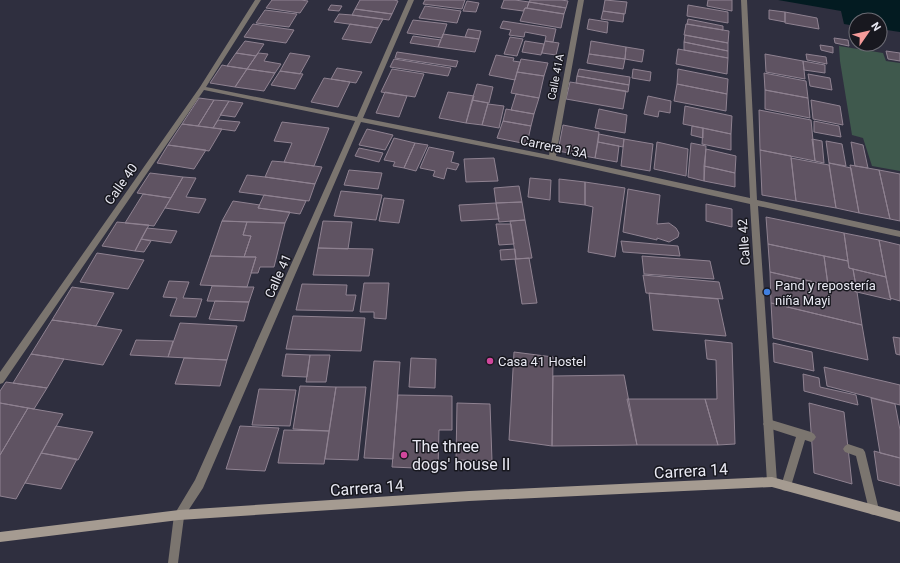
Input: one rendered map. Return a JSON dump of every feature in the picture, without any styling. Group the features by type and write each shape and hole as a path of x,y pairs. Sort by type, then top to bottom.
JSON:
{"main road":[{"name":"Carrera 14","path":"0,537 179,515 469,496 772,482 900,517"}],"street":[{"name":"Calle 40","path":"0,380 202,88 258,0"},
{"name":"Calle 41","path":"173,563 179,515 199,484 412,0"},
{"name":"Calle 41A","path":"552,158 581,0"},
{"name":"Calle 42","path":"744,0 754,203 772,482"},
{"name":"Carrera 13A","path":"202,88 552,158 900,234"},
{"path":"768,424 806,436 786,486"},
{"path":"848,449 860,452 874,510"}],"green space":[{"path":"839,46 848,47 848,52 883,53 886,61 900,63 900,171 872,166 863,138 852,135"}],"water":[{"path":"778,0 900,0 900,32 888,30 888,12 848,12 848,25 844,24 841,11"}],"building":[{"path":"272,0 308,1 300,13 266,8"},
{"path":"360,0 398,1 392,14 355,9"},
{"path":"425,0 465,0 462,9 423,4"},
{"path":"504,0 529,2 527,8 523,11 501,8"},
{"path":"530,0 568,1 566,8 529,2"},
{"path":"605,0 627,2 625,14 603,11"},
{"path":"708,0 732,0 732,11 707,6"},
{"path":"467,1 479,3 476,12 463,11"},
{"path":"529,2 566,8 564,14 527,8"},
{"path":"331,5 342,6 339,11 328,10"},
{"path":"688,5 728,12 728,23 687,16"},
{"path":"425,6 461,11 457,23 419,18"},
{"path":"525,8 564,14 561,28 520,21"},
{"path":"355,9 392,14 389,20 352,15"},
{"path":"265,10 297,14 289,27 256,23"},
{"path":"769,10 785,12 785,22 769,19"},
{"path":"603,11 624,14 623,22 601,19"},
{"path":"785,12 817,18 819,29 785,23"},
{"path":"339,14 383,19 378,28 334,22"},
{"path":"589,19 608,22 607,33 587,29"},
{"path":"688,19 723,26 723,30 687,24"},
{"path":"413,20 447,24 442,38 407,33"},
{"path":"503,21 556,29 553,42 545,41 546,36 525,32 524,37 509,35 511,30 500,28"},
{"path":"253,24 294,30 286,43 244,37"},
{"path":"350,24 378,28 371,43 342,39"},
{"path":"686,24 729,31 728,43 684,35"},
{"path":"468,29 481,31 479,39 465,37"},
{"path":"443,34 479,39 475,52 438,47"},
{"path":"685,35 728,43 728,51 684,42"},
{"path":"413,36 441,40 438,47 410,43"},
{"path":"510,37 523,39 517,56 504,54"},
{"path":"834,38 848,40 848,46 835,43"},
{"path":"245,41 264,44 256,56 236,53"},
{"path":"525,41 544,44 541,55 522,52"},
{"path":"545,41 559,43 556,55 542,53"},
{"path":"591,41 626,47 625,59 589,54"},
{"path":"684,42 728,51 728,58 684,50"},
{"path":"820,45 833,47 833,53 821,50"},
{"path":"626,47 644,50 642,62 625,59"},
{"path":"678,49 728,58 727,74 676,64"},
{"path":"397,52 458,61 456,67 395,58"},
{"path":"886,52 900,53 900,61 888,59"},
{"path":"236,53 256,56 247,69 227,66"},
{"path":"258,53 268,54 264,61 281,64 275,73 247,69"},
{"path":"290,53 310,56 300,74 280,71"},
{"path":"589,54 625,59 623,69 587,63"},
{"path":"765,54 803,61 805,79 766,72"},
{"path":"806,54 826,57 827,64 807,60"},
{"path":"496,55 514,58 513,61 520,62 515,80 489,75"},
{"path":"394,59 451,68 448,76 390,67"},
{"path":"521,59 548,63 544,76 517,72"},
{"path":"803,61 825,65 825,73 804,70"},
{"path":"222,65 247,69 235,87 210,83"},
{"path":"337,68 362,72 356,83 331,79"},
{"path":"247,69 275,73 264,91 235,87"},
{"path":"392,69 424,74 415,97 381,92"},
{"path":"579,69 630,77 629,85 577,76"},
{"path":"633,69 651,72 650,81 632,78"},
{"path":"678,69 728,79 727,94 677,84"},
{"path":"280,71 303,74 295,89 271,85"},
{"path":"517,72 544,76 539,98 511,93"},
{"path":"764,73 806,81 808,98 765,90"},
{"path":"808,74 830,78 832,90 810,86"},
{"path":"577,76 629,85 628,92 576,83"},
{"path":"324,78 350,82 338,107 311,102"},
{"path":"570,82 626,91 623,109 566,99"},
{"path":"477,84 493,87 489,103 472,100"},
{"path":"677,84 727,94 726,111 674,101"},
{"path":"765,90 808,98 810,118 765,109"},
{"path":"385,92 407,96 399,117 376,113"},
{"path":"448,92 474,96 466,123 439,118"},
{"path":"516,94 539,98 534,114 511,110"},
{"path":"648,96 671,101 670,113 659,111 658,117 644,114"},
{"path":"199,98 214,100 198,126 182,124"},
{"path":"214,100 229,101 213,128 198,126"},
{"path":"472,100 488,103 482,125 466,123"},
{"path":"811,100 840,106 843,125 813,119"},
{"path":"229,101 243,103 235,117 220,115"},
{"path":"488,104 504,106 499,128 482,125"},
{"path":"685,106 732,116 731,134 683,124"},
{"path":"506,109 534,114 531,126 503,121"},
{"path":"599,109 627,115 625,133 595,128"},
{"path":"759,110 811,120 815,161 760,150"},
{"path":"218,120 240,122 235,131 213,128"},
{"path":"503,121 531,126 527,144 497,138"},
{"path":"814,121 839,126 841,137 814,132"},
{"path":"282,122 329,128 314,166 284,162 292,143 274,141"},
{"path":"182,124 222,129 209,151 168,145"},
{"path":"563,125 599,132 595,158 558,151"},
{"path":"692,126 703,128 703,138 691,135"},
{"path":"703,128 731,134 731,150 702,144"},
{"path":"367,129 393,135 385,150 359,145"},
{"path":"599,134 624,139 623,147 598,142"},
{"path":"394,138 415,143 404,168 393,166 395,162 384,160"},
{"path":"624,139 653,144 650,171 621,166"},
{"path":"812,139 822,141 824,163 815,161"},
{"path":"826,141 842,144 846,166 829,163"},
{"path":"598,142 619,146 617,162 595,158"},
{"path":"657,142 688,149 686,176 654,169"},
{"path":"851,142 863,145 868,168 855,166"},
{"path":"415,143 428,145 416,171 404,168"},
{"path":"691,143 706,146 704,181 688,177"},
{"path":"168,145 206,150 194,169 157,163"},
{"path":"429,147 454,152 451,162 459,164 456,170 447,168 444,179 433,176 435,171 420,168"},
{"path":"359,148 383,153 379,162 355,156"},
{"path":"706,149 736,156 735,173 704,166"},
{"path":"760,150 791,156 796,201 762,195"},
{"path":"494,158 498,181 466,182 464,159"},
{"path":"791,158 829,165 836,208 796,201"},
{"path":"272,161 322,167 315,184 265,177"},
{"path":"829,163 851,168 859,213 836,208"},
{"path":"850,165 879,170 890,219 859,213"},
{"path":"704,166 735,173 735,187 704,181"},
{"path":"349,170 382,173 378,189 344,185"},
{"path":"879,170 900,174 900,221 890,219"},
{"path":"150,173 183,177 171,198 137,193"},
{"path":"247,175 315,184 309,201 239,192"},
{"path":"183,177 196,178 186,197 206,199 199,213 165,208"},
{"path":"530,178 551,180 550,200 528,197"},
{"path":"559,179 585,182 585,205 559,202"},
{"path":"585,182 625,188 615,257 588,252 593,207 585,205"},
{"path":"519,186 522,202 496,203 494,188"},
{"path":"628,189 660,195 657,224 669,223 676,228 679,233 678,237 669,242 657,238 657,240 623,232"},
{"path":"341,191 382,195 376,220 334,216"},
{"path":"143,194 171,198 154,226 125,223"},
{"path":"264,195 306,201 300,214 258,208"},
{"path":"384,198 404,200 399,223 379,221"},
{"path":"233,201 260,205 258,208 290,212 285,223 222,221"},
{"path":"522,202 525,220 499,222 496,203"},
{"path":"496,203 499,219 461,221 459,205"},
{"path":"706,204 732,209 732,227 706,221"},
{"path":"766,217 844,233 848,261 768,244"},
{"path":"525,220 532,258 516,259 510,221"},
{"path":"222,221 247,222 243,235 251,236 244,257 210,256"},
{"path":"323,221 352,222 348,249 318,248"},
{"path":"117,222 149,225 135,251 102,246"},
{"path":"247,222 285,223 274,267 260,267 258,273 251,273 256,257 244,257 251,236 243,235"},
{"path":"496,224 511,224 514,244 499,245"},
{"path":"147,228 177,231 171,243 141,239"},
{"path":"844,233 879,240 886,277 849,268"},
{"path":"141,239 151,241 144,252 135,251"},
{"path":"879,240 900,245 900,301 890,298"},
{"path":"621,241 678,246 680,256 623,252"},
{"path":"768,244 824,256 828,285 770,272"},
{"path":"318,248 373,249 369,276 313,275"},
{"path":"515,249 516,259 501,260 500,250"},
{"path":"97,253 144,260 128,289 80,282"},
{"path":"210,256 256,257 247,287 200,285"},
{"path":"642,256 710,261 714,279 644,274"},
{"path":"824,256 848,261 849,268 853,269 857,292 828,285"},
{"path":"529,258 537,303 522,304 515,259"},
{"path":"853,269 886,277 891,300 857,292"},
{"path":"770,272 857,292 862,325 771,303"},
{"path":"643,275 719,282 723,299 646,293"},
{"path":"169,281 189,282 183,298 202,299 196,317 170,316 177,298 163,297"},
{"path":"364,283 389,283 386,319 374,318 374,312 360,312"},
{"path":"302,284 347,285 346,295 356,295 353,311 296,310"},
{"path":"212,286 254,287 249,302 207,301"},
{"path":"72,287 114,293 96,326 52,320"},
{"path":"649,293 718,299 726,336 653,330"},
{"path":"215,301 249,302 244,321 209,319"},
{"path":"771,303 862,325 868,360 773,338"},
{"path":"293,316 365,318 361,351 286,349"},
{"path":"52,320 122,330 103,365 31,354"},
{"path":"180,323 237,326 227,360 168,357"},
{"path":"893,337 900,338 900,355 896,354"},
{"path":"136,340 173,341 168,357 130,355"},
{"path":"705,340 732,343 735,444 718,445 705,399 717,399 716,360 707,359"},
{"path":"773,343 812,352 814,371 774,362"},
{"path":"514,352 553,357 552,446 509,440"},
{"path":"31,354 64,359 47,388 13,383"},
{"path":"286,354 310,355 307,377 282,376"},
{"path":"310,355 330,355 326,382 306,382"},
{"path":"184,358 227,360 220,386 175,384"},
{"path":"411,358 436,359 435,388 409,387"},
{"path":"374,361 400,362 393,459 364,458"},
{"path":"824,367 900,385 900,405 827,386"},
{"path":"803,374 819,378 820,387 856,395 858,405 804,391"},
{"path":"624,375 637,445 552,446 553,376"},
{"path":"6,382 47,388 34,409 0,403 0,391"},
{"path":"300,386 336,387 329,431 293,429"},
{"path":"336,387 366,387 358,460 325,459"},
{"path":"259,389 296,390 290,426 252,425"},
{"path":"398,395 452,396 452,430 439,430 438,469 392,467"},
{"path":"871,398 895,404 900,430 900,458 880,453"},
{"path":"627,399 705,399 718,445 637,445"},
{"path":"0,403 28,408 0,455"},
{"path":"457,403 490,404 492,461 456,460"},
{"path":"809,403 844,412 852,484 814,473"},
{"path":"28,408 63,414 16,499 0,496 0,455"},
{"path":"56,426 93,432 78,460 41,453"},
{"path":"240,426 279,428 265,471 226,469"},
{"path":"284,430 329,431 324,464 278,463"},
{"path":"874,451 900,458 900,486 878,480"},
{"path":"41,453 77,459 61,489 25,483"}],"place":[{"name":"Pand y repostería niña Mayi","path":"767,292"},
{"name":"Casa 41 Hostel","path":"490,361"},
{"name":"The three dogs' house II","path":"404,455"}]}
